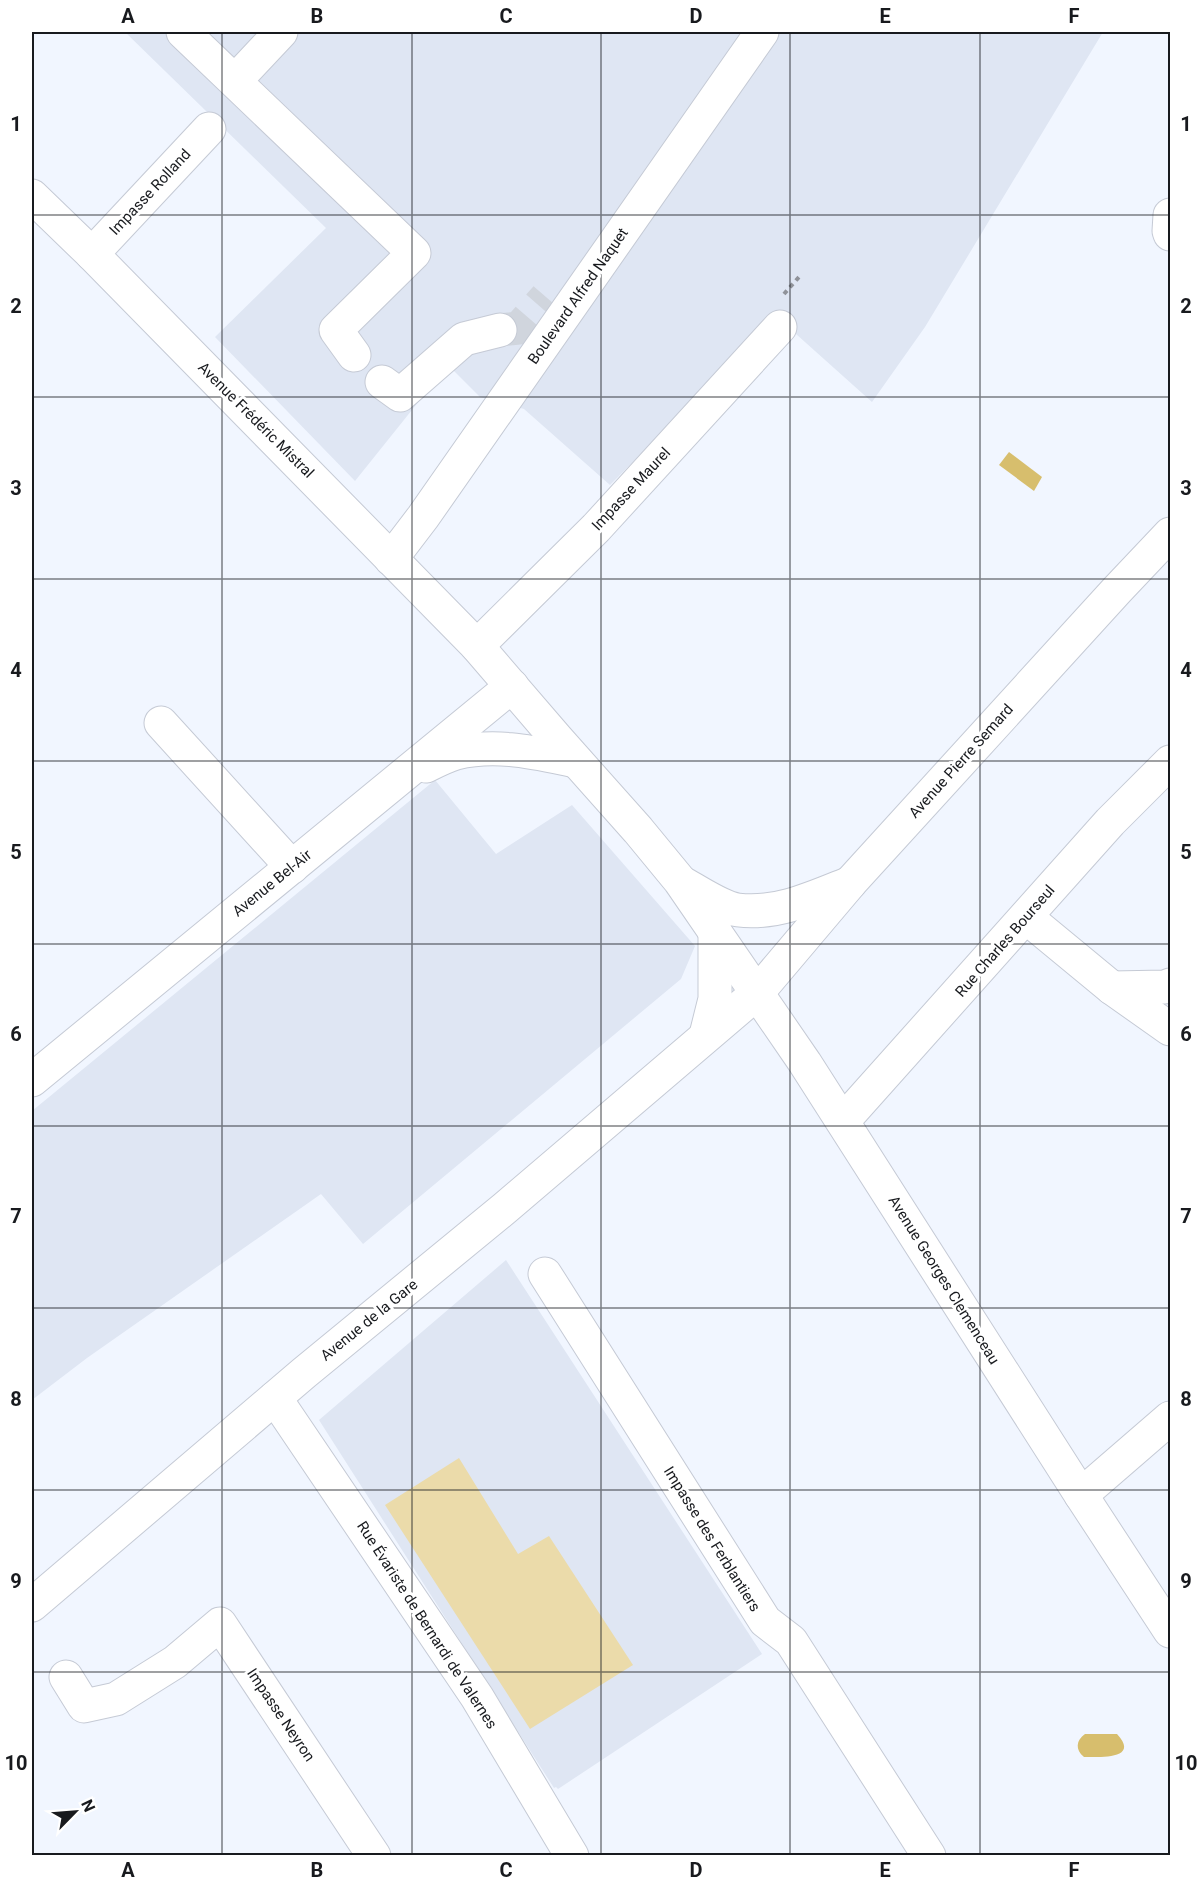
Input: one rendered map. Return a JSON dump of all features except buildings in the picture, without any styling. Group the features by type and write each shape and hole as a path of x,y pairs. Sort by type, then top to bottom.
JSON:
{"street":[{"path":"183,32 414,253 336,330 354,355"},
{"path":"235,81 281,32"},
{"name":"Boulevard Alfred Naquet","path":"391,559 423,517 754,38"},
{"name":"Impasse Rolland","path":"92,254 208,129"},
{"name":"Avenue Frédéric Mistral","path":"32,196 92,254 477,646 512,686"},
{"path":"1170,214 1170,234"},
{"name":"Impasse Maurel","path":"477,646 596,528 780,327"},
{"path":"382,382 400,394 464,339 500,330"},
{"name":"Avenue Pierre Semard","path":"757,993 850,883 1168,542"},
{"path":"512,686 680,881 737,910 764,910 806,902 850,883"},
{"name":"Avenue Bel-Air","path":"32,1080 512,686"},
{"path":"161,723 292,867"},
{"path":"405,774 455,754 492,748 524,751 576,761"},
{"name":"Rue Charles Bourseul","path":"843,1121 1110,822 1170,762"},
{"name":"Avenue Georges Clemenceau","path":"680,881 806,1063 1081,1496 1170,1631"},
{"path":"1026,917 1112,988 1170,1029"},
{"path":"706,1035 715,999 715,932"},
{"path":"1112,988 1170,985"},
{"name":"Avenue de la Gare","path":"32,1605 757,993"},
{"name":"Impasse des Ferblantiers","path":"544,1274 765,1621 791,1641 929,1856"},
{"name":"Rue Évariste de Bernardi de Valernes","path":"275,1398 477,1697 572,1856"},
{"path":"1081,1496 1170,1418"},
{"name":"Impasse Neyron","path":"66,1677 84,1706 116,1699 175,1662 220,1624 308,1777 374,1856"}],"shaded area":[{"path":"125,32 1103,32 925,327 872,402 777,317 610,485 524,409 480,397 448,365 355,481 215,337 326,228"},
{"path":"1009,452 1042,477 1034,491 999,465"},
{"path":"435,780 496,854 572,805 695,946 681,979 363,1244 321,1194 87,1358 32,1400 32,1111"},
{"path":"506,1260 762,1654 558,1789 554,1788 319,1420"},
{"path":"459,1458 518,1554 549,1536 633,1665 530,1729 385,1505"},
{"path":"1085,1734 1117,1734 1123,1742 1124,1749 1121,1753 1107,1757 1084,1757 1078,1745"}],"tunnel":[{"path":"500,330 519,328 546,297"}]}
